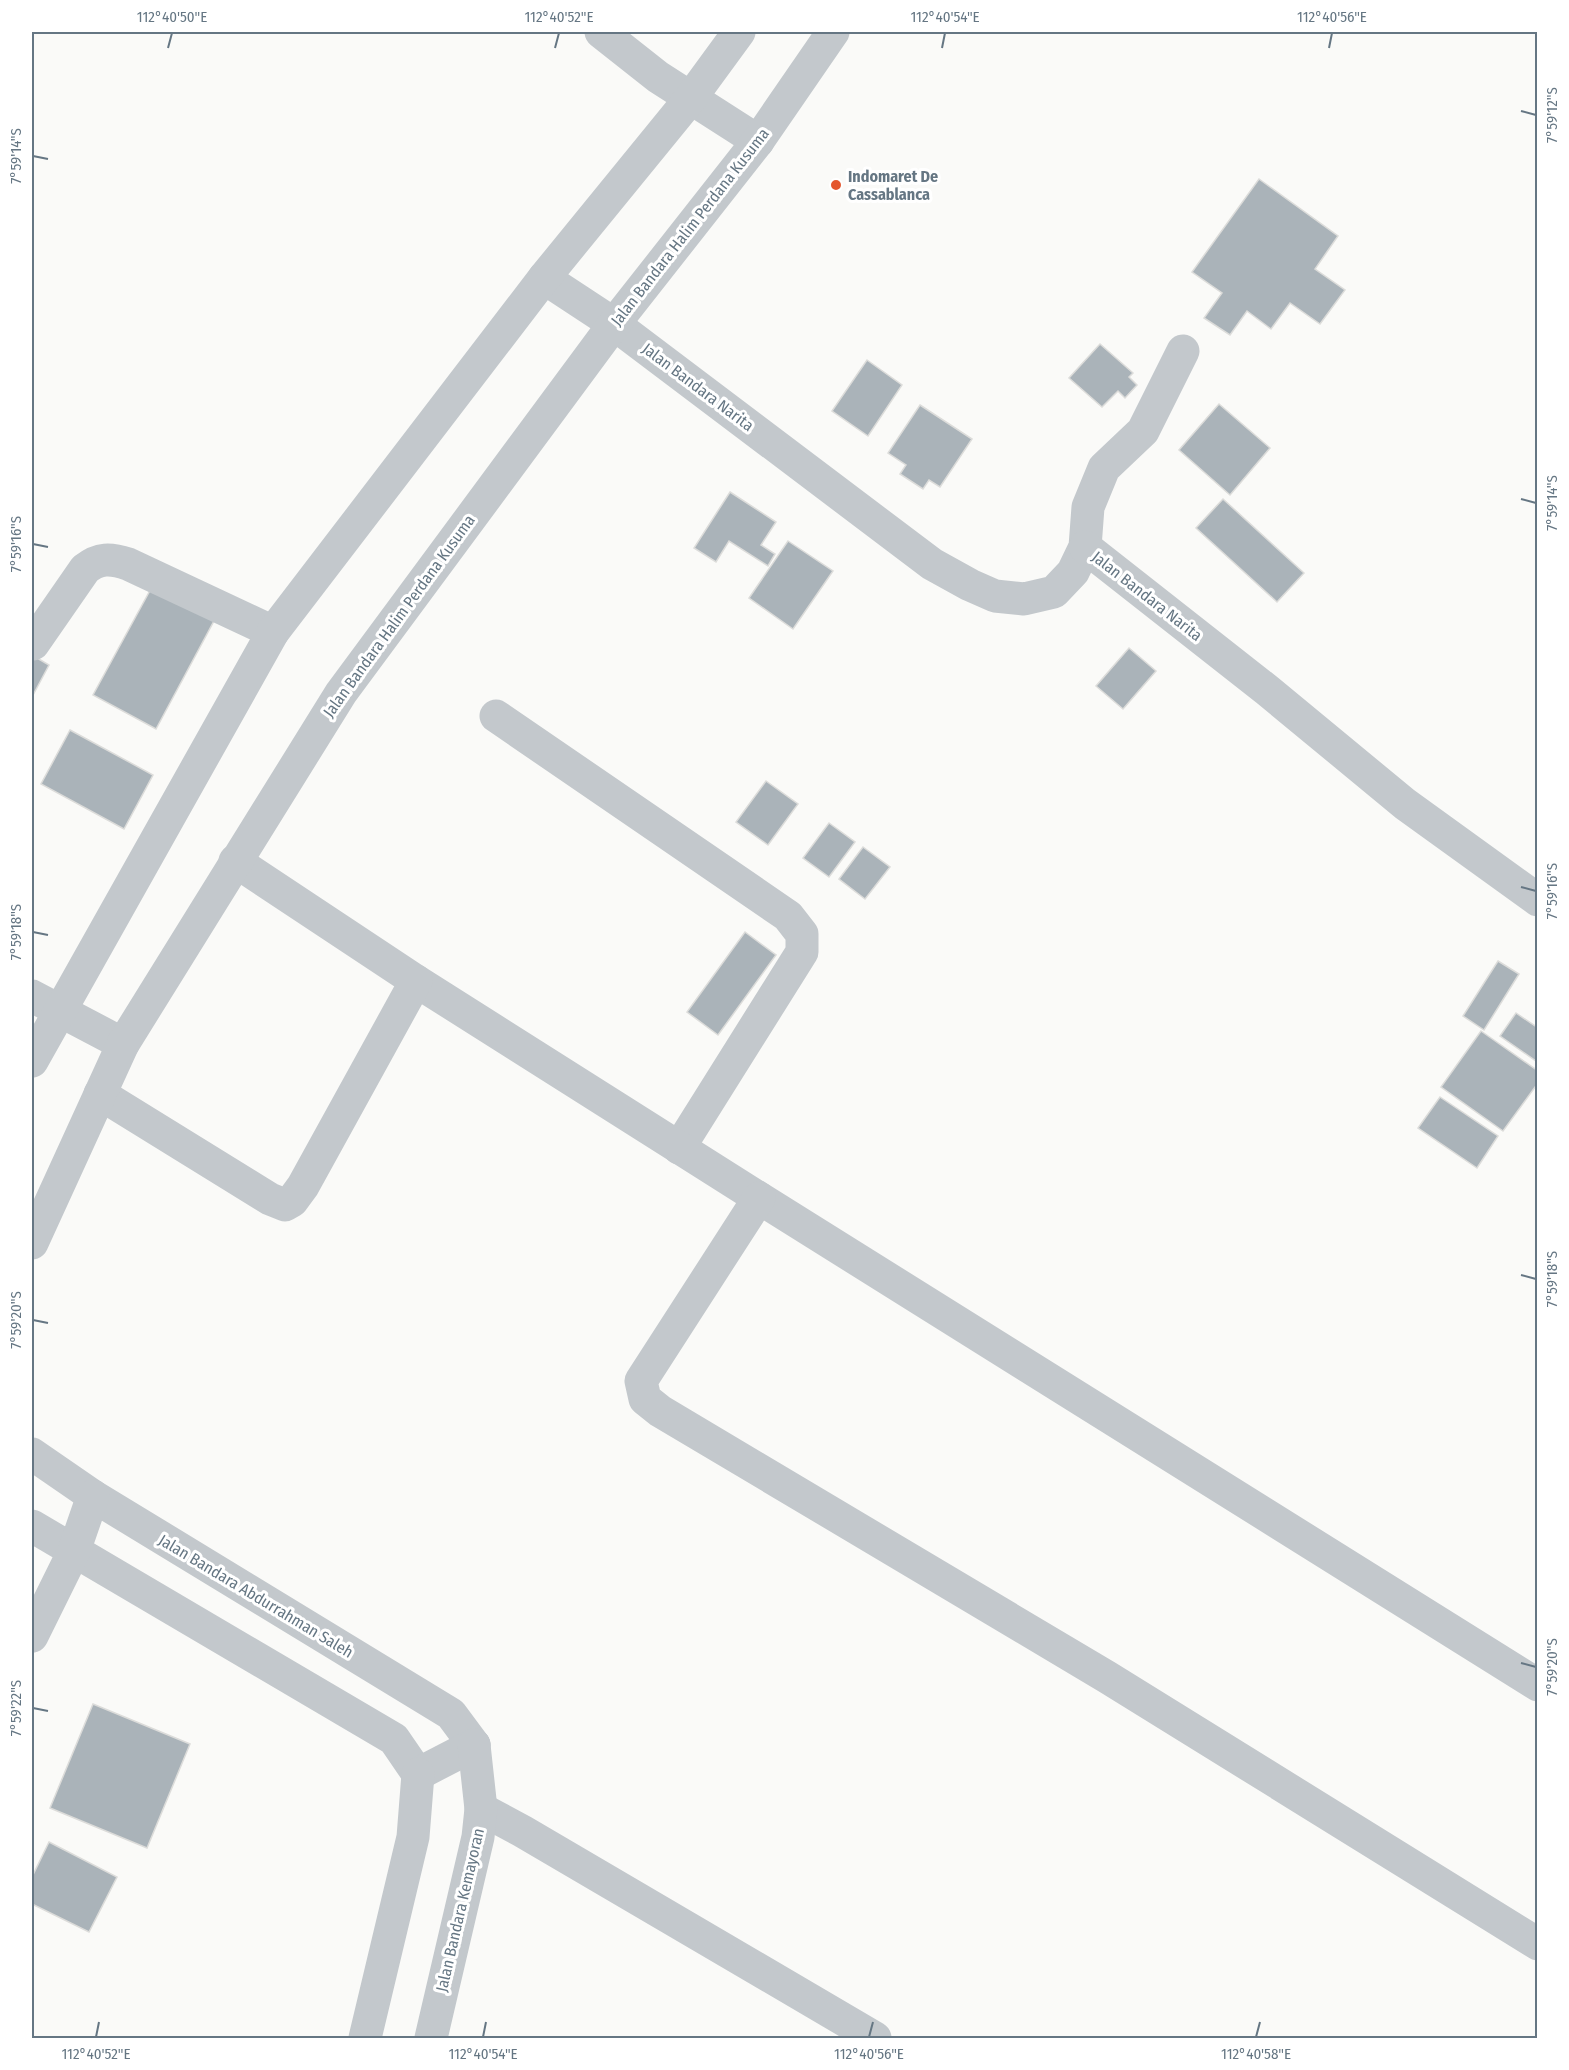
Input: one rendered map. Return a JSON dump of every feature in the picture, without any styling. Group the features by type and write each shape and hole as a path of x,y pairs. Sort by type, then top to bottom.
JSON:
{"street":[{"path":"601,32 658,77 758,141"},
{"path":"32,1061 45,1003 273,632 544,278 690,99 739,32"},
{"name":"Jalan Bandara Halim Perdana Kusuma","path":"32,1243 123,1044 341,693 614,324 758,141 833,32"},
{"name":"Jalan Bandara Narita","path":"544,278 614,324 932,564 970,585 995,596 1024,599 1054,592 1073,572 1085,547 1267,690 1405,804 1538,900"},
{"path":"1085,547 1088,507 1104,468 1143,430 1183,351"},
{"path":"33,644 85,569 96,561 106,559 128,564 273,632"},
{"path":"496,716 788,916 802,934 802,952 679,1148"},
{"path":"235,861 416,981 679,1148 1538,1685"},
{"path":"100,1094 270,1199 285,1205 289,1204 303,1186 416,981"},
{"path":"45,1003 123,1044"},
{"path":"759,1198 641,1381 645,1399 660,1411 1107,1677 1538,1944"},
{"name":"Jalan Bandara Abdurrahman Saleh","path":"32,1454 93,1496 451,1714 474,1745"},
{"path":"32,1636 74,1551 93,1496"},
{"path":"32,1526 394,1739 418,1774 413,1837 365,2038"},
{"path":"418,1774 474,1745"},
{"name":"Jalan Bandara Kemayoran","path":"430,2038 478,1837 480,1809 474,1745"},
{"path":"480,1809 522,1831 875,2038"}],"building":[{"path":"1259,179 1338,236 1315,269 1345,290 1320,324 1290,303 1271,329 1247,311 1230,335 1204,318 1222,293 1192,272"},
{"path":"1100,344 1133,373 1129,377 1137,385 1125,398 1118,391 1102,407 1069,378"},
{"path":"867,360 902,385 868,436 832,411"},
{"path":"1219,404 1270,448 1230,495 1179,450"},
{"path":"920,405 972,439 940,487 929,480 923,489 900,474 906,465 888,453"},
{"path":"730,492 776,522 761,545 775,554 768,566 729,541 716,562 694,548"},
{"path":"1223,499 1304,573 1277,602 1196,528"},
{"path":"788,541 833,571 793,629 749,598"},
{"path":"153,585 215,619 156,729 93,695"},
{"path":"1129,648 1156,671 1123,709 1096,686"},
{"path":"32,655 49,665 32,697"},
{"path":"70,730 153,775 124,829 41,784"},
{"path":"766,781 798,804 768,845 736,822"},
{"path":"829,823 855,842 829,877 803,858"},
{"path":"863,847 890,867 865,899 839,879"},
{"path":"745,932 776,955 718,1035 687,1012"},
{"path":"1498,961 1519,974 1484,1030 1463,1016"},
{"path":"1516,1013 1538,1028 1536,1061 1500,1036"},
{"path":"1481,1031 1538,1071 1538,1083 1503,1131 1441,1087"},
{"path":"1440,1097 1498,1136 1477,1168 1418,1128"},
{"path":"93,1704 190,1744 147,1848 50,1808"},
{"path":"49,1842 117,1877 89,1932 32,1904 32,1877"}],"place":[{"name":"Indomaret De Cassablanca","path":"836,185"}]}
